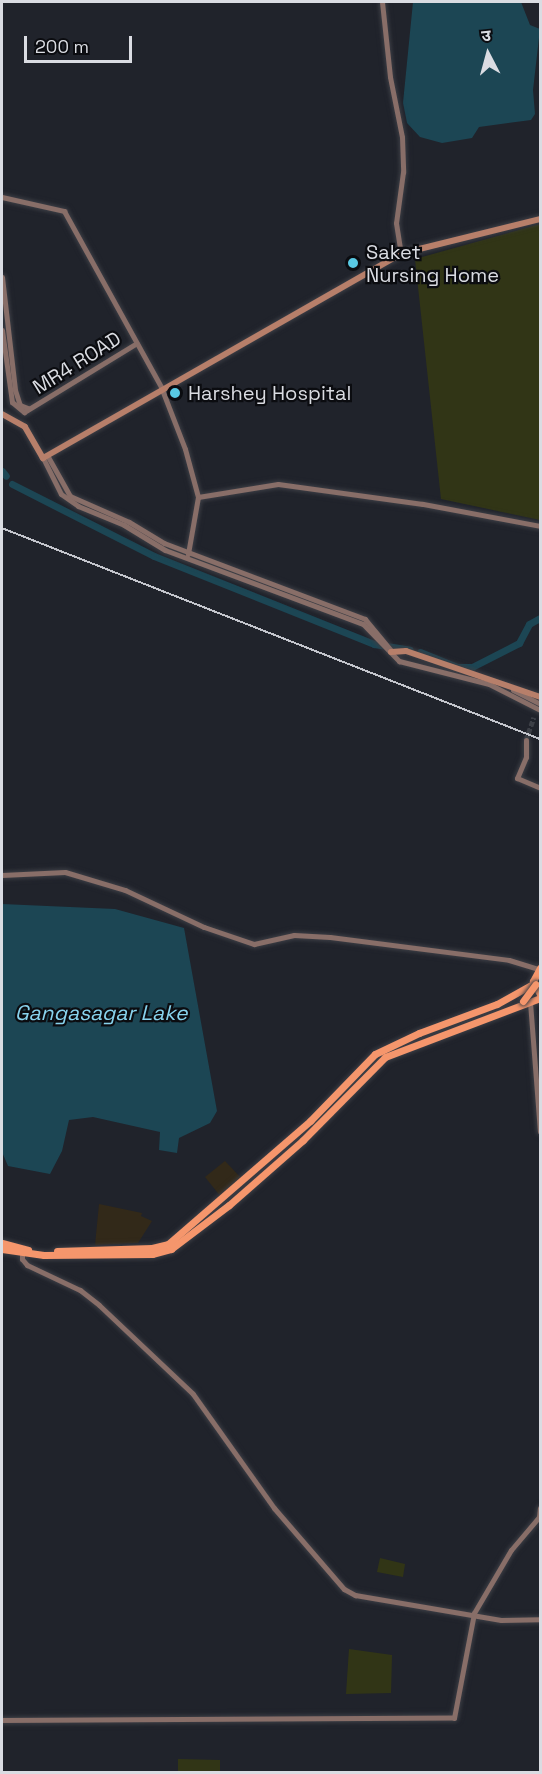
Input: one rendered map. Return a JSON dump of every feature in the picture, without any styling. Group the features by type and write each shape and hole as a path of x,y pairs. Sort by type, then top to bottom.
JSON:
{"highway":[{"path":"214,1217 228,1201 301,1137 385,1052 526,1001 540,970"},
{"path":"2,1249 22,1252 161,1252 177,1246 314,1131 385,1057 540,995 534,984"},
{"path":"2,1244 22,1252 157,1248 174,1239 310,1121 375,1054 399,1041 497,1004 534,984"},
{"path":"207,1209 228,1201"}],"main road":[{"path":"2,414 30,433 43,453 97,425 401,252 540,217"},
{"path":"389,651 401,651 540,697"}],"street":[{"path":"382,2 390,77 402,137 403,172 396,223 401,252"},
{"path":"2,197 64,211 162,388 198,497 188,555"},
{"name":"MR4 ROAD","path":"2,277 16,396 22,407 33,409"},
{"name":"MR4 ROAD","path":"2,330 12,402 19,410 33,409 137,343"},
{"path":"43,453 66,499 188,555 365,619 389,651 408,664 489,684 540,711 534,717"},
{"path":"198,497 278,484 423,504 540,526"},
{"path":"389,651 431,668 490,681 540,704"},
{"path":"526,740 526,757 517,778 540,788"},
{"path":"2,875 65,873 125,890 204,927 254,944 294,935 330,937 509,960 540,970"},
{"path":"526,1001 540,1132"},
{"path":"22,1252 27,1264 80,1290 99,1305 193,1394 274,1508 344,1589 355,1595 474,1613 501,1620 540,1619"},
{"path":"2,1720 452,1718 458,1714 474,1613 517,1543 539,1517 540,1508"}],"shaded area":[{"path":"225,1161 242,1179 221,1197 205,1177"},
{"path":"99,1204 142,1213 141,1216 152,1221 138,1243 95,1245"}],"green space":[{"path":"540,224 540,520 441,499 415,259"},
{"path":"380,1558 405,1564 403,1577 377,1572"},
{"path":"349,1649 392,1655 391,1693 346,1694"},
{"path":"178,1759 220,1760 220,1772 178,1772"}],"water":[{"path":"413,2 521,2 530,25 540,29 533,90 535,114 531,120 479,127 472,138 442,143 420,137 407,123 403,103"},
{"name":"Gangasagar Lake","path":"2,904 115,909 184,928 217,1111 210,1123 179,1138 177,1153 159,1150 160,1132 93,1117 69,1120 62,1151 50,1174 8,1166 2,1152"}],"waterway":[{"path":"2,471 6,476"},
{"path":"12,484 154,556 374,644 410,650"},
{"path":"420,652 457,667 472,667 519,643 529,624 540,618"}],"tunnel":[{"path":"526,740 534,717"}],"railway":[{"path":"2,528 540,739"}],"place":[{"name":"Saket Nursing Home","path":"353,263"},
{"name":"Harshey Hospital","path":"175,393"}]}
